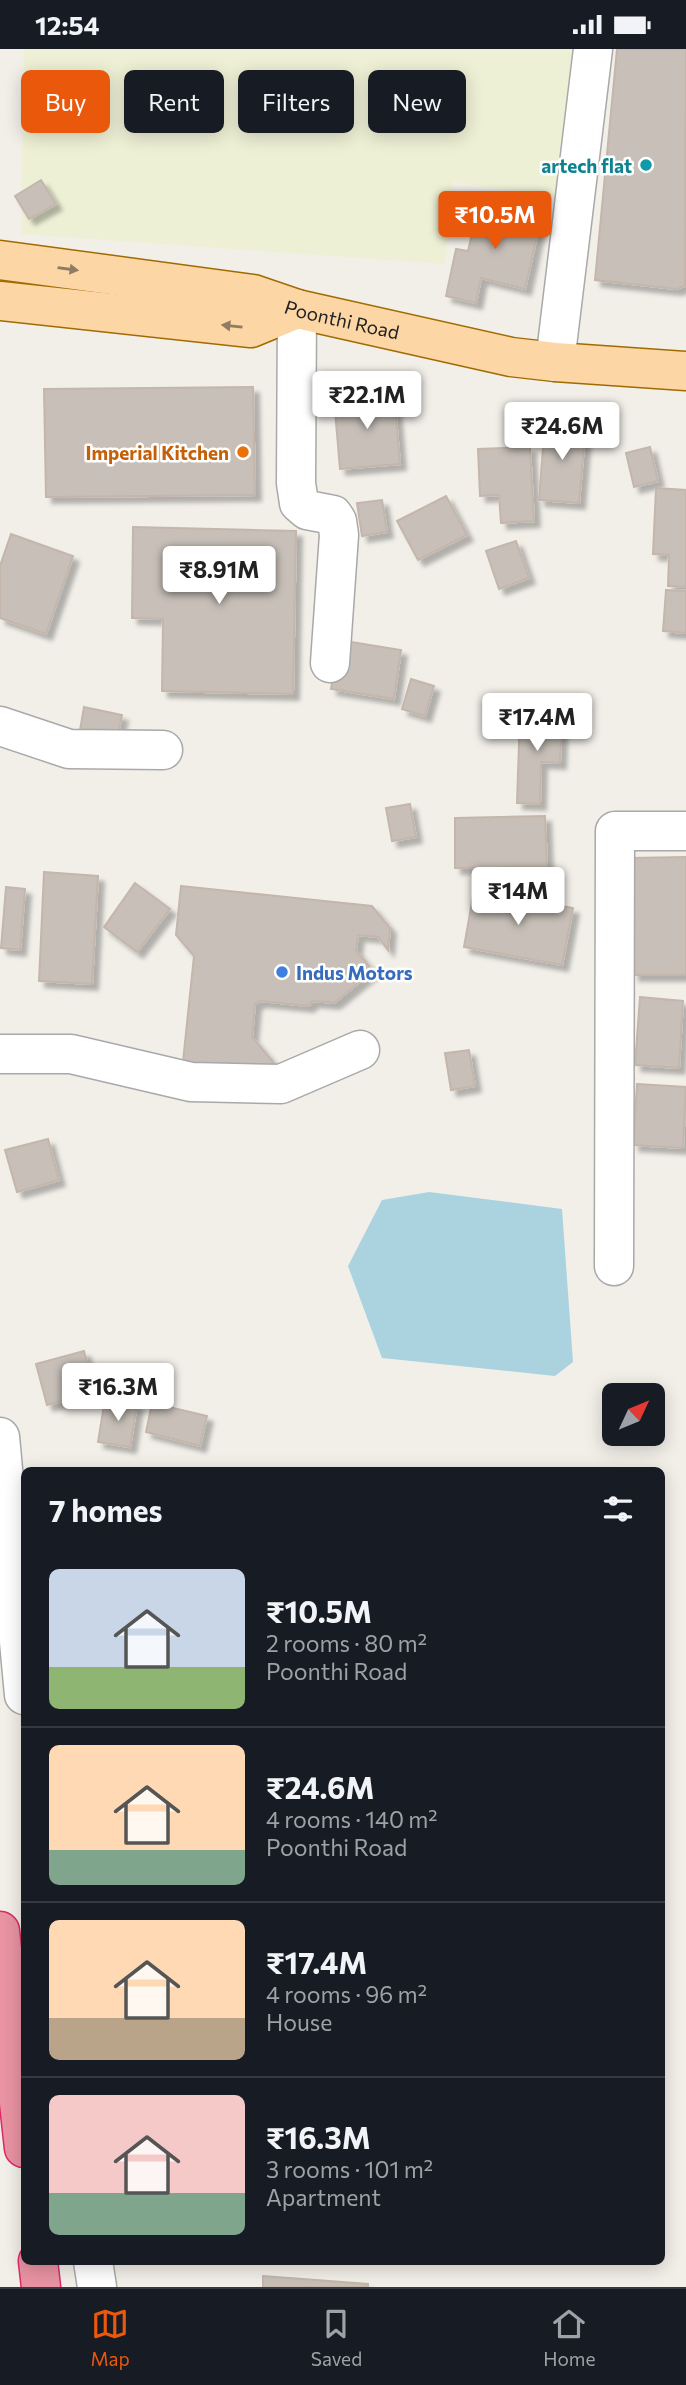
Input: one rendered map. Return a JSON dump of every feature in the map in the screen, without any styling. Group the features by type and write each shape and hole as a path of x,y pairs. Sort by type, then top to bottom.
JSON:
{"highway":[{"path":"0,1931 21,2121"},
{"path":"38,2265 41,2287"}],"main road":[{"name":"Poonthi Road","path":"0,260 253,294 297,309 511,357 686,371"},
{"path":"0,301 251,328 297,309"}],"street":[{"path":"555,362 593,49"},
{"path":"297,309 296,483 299,503 307,510 333,515 337,521 339,535 330,663"},
{"path":"0,726 69,749 163,750"},
{"path":"614,1266 615,831 686,831"},
{"path":"0,1054 71,1053 191,1082 281,1084 360,1050"},
{"path":"0,1437 21,1663"},
{"path":"94,2265 97,2287"}],"green space":[{"path":"24,49 575,49 557,197 453,182 445,264 21,234 23,133 110,133 110,70 24,70"}],"water":[{"path":"429,1192 562,1209 573,1362 555,1376 382,1358 348,1266 382,1200"}],"building":[{"name":"artech flat","path":"617,49 686,49 685,286 676,289 595,280"},
{"path":"41,180 56,204 29,219 15,196"},
{"path":"480,200 542,214 525,289 481,278 476,303 446,296 456,249 468,251"},
{"path":"253,387 255,495 46,497 44,389"},
{"path":"394,394 400,464 340,469 334,399"},
{"path":"545,421 586,424 579,503 539,500"},
{"path":"530,447 534,521 501,523 499,495 480,496 478,449"},
{"path":"650,447 658,481 634,487 626,453"},
{"path":"656,488 686,490 686,587 668,586 669,555 653,554"},
{"path":"446,496 467,535 418,560 397,521"},
{"path":"382,500 387,532 362,536 357,503"},
{"path":"133,527 296,531 293,694 162,691 163,619 132,618"},
{"path":"11,534 73,556 46,634 0,618 0,566"},
{"path":"516,541 529,578 499,589 486,551"},
{"path":"666,590 686,591 686,633 663,631"},
{"path":"339,640 401,650 394,699 331,689"},
{"path":"411,679 434,686 425,716 402,709"},
{"path":"84,707 122,715 117,738 80,730"},
{"path":"520,714 562,716 560,763 541,762 540,804 517,803"},
{"path":"410,804 416,837 392,841 386,808"},
{"path":"545,816 547,867 455,868 455,818"},
{"path":"686,857 686,975 633,975 630,858"},
{"path":"44,872 98,876 92,984 39,981"},
{"path":"135,883 170,909 137,952 104,927"},
{"path":"181,886 372,906 390,928 388,950 378,937 358,935 356,950 373,971 334,1003 313,1001 308,1006 260,1001 255,1004 252,1037 274,1063 256,1078 182,1071 194,956 176,935"},
{"path":"6,887 25,889 20,950 1,948"},
{"path":"474,890 573,908 562,965 464,947"},
{"path":"640,997 683,1001 679,1068 635,1065"},
{"path":"469,1050 475,1086 451,1090 445,1053"},
{"path":"637,1084 686,1087 683,1148 633,1145"},
{"path":"48,1139 59,1180 17,1192 5,1150"},
{"path":"84,1351 95,1392 47,1405 36,1364"},
{"path":"105,1399 137,1404 130,1447 98,1442"},
{"path":"152,1403 207,1416 200,1446 146,1432"},
{"path":"263,2276 368,2284 368,2287 263,2287"}],"place":[{"name":"artech flat","path":"646,165"},
{"name":"Imperial Kitchen","path":"243,452"},
{"name":"Indus Motors","path":"282,972"}]}
